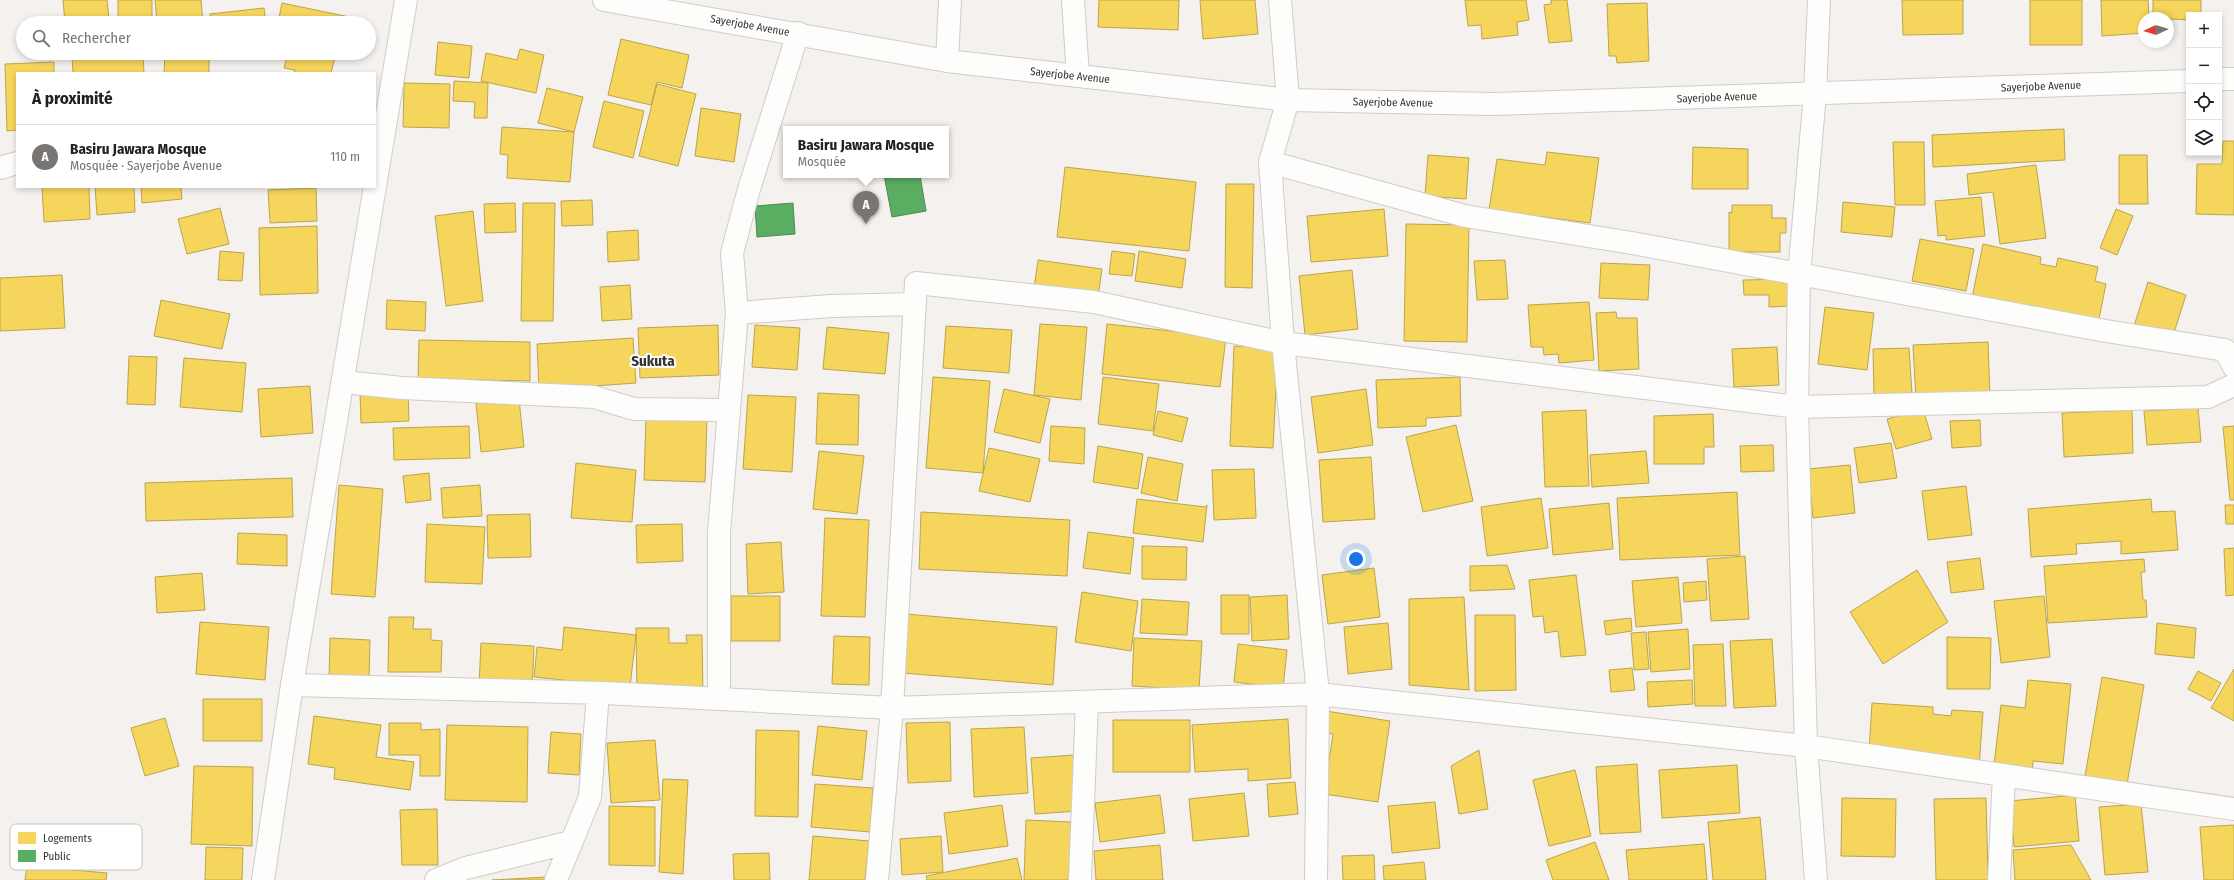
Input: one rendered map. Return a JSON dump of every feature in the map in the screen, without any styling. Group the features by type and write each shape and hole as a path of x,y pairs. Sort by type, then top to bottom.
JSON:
{"street":[{"path":"376,185 406,0"},
{"name":"Sayerjobe Avenue","path":"604,0 798,33 948,62 1288,100 1493,104 2186,81"},
{"path":"948,62 950,0"},
{"path":"1073,0 1078,76"},
{"path":"1280,0 1288,100 1270,162 1283,343 1318,694 1316,880"},
{"path":"1816,880 1806,746 1797,407 1799,275 1815,94 1819,0"},
{"path":"719,699 719,532 737,313 732,253 749,189 798,33"},
{"path":"2222,80 2234,79"},
{"path":"1270,162 1465,216 1632,243 2106,332 2225,350 2234,367"},
{"path":"0,168 16,163"},
{"path":"263,880 292,685 375,188"},
{"path":"877,880 892,708 916,283 1094,302 1283,343 1797,407 2208,397 2234,385"},
{"path":"737,313 831,306 915,304"},
{"path":"344,382 402,388 594,397 634,409 728,410"},
{"path":"292,685 598,693 892,708 1318,694 1806,746 2234,809"},
{"path":"556,880 590,797 598,693"},
{"path":"1080,880 1086,702"},
{"path":"2000,880 2004,775"},
{"path":"436,880 466,868 571,842"}],"building: Logements":[{"path":"63,0 107,0 109,16 64,16"},
{"path":"118,0 152,0 152,16 118,16"},
{"path":"155,0 201,0 202,16 156,16"},
{"path":"1099,0 1179,0 1178,30 1098,27"},
{"path":"1200,0 1255,0 1258,34 1203,39"},
{"path":"1465,0 1526,0 1529,20 1517,22 1518,35 1482,39 1481,25 1468,26"},
{"path":"1551,0 1567,0 1572,41 1549,43 1544,5 1551,4"},
{"path":"1902,0 1963,0 1963,34 1903,35"},
{"path":"2030,0 2082,0 2082,45 2030,45"},
{"path":"2101,0 2148,0 2149,12 2138,12 2138,33 2102,36"},
{"path":"2153,0 2201,0 2201,12 2186,12 2186,20 2174,19 2174,12 2153,12"},
{"path":"282,3 345,16 279,16"},
{"path":"1647,3 1649,61 1617,63 1616,56 1609,56 1607,4"},
{"path":"264,8 265,16 210,16 210,14"},
{"path":"621,39 689,55 682,88 657,82 651,105 608,95"},
{"path":"438,42 472,46 469,78 435,75"},
{"path":"520,49 544,55 536,93 481,81 486,53 517,60"},
{"path":"72,60 143,60 144,72 73,72"},
{"path":"165,60 209,60 209,72 164,72"},
{"path":"286,60 334,60 331,72 294,72 295,70 284,68"},
{"path":"54,62 54,72 16,72 16,130 7,131 5,64"},
{"path":"454,81 488,83 487,118 474,118 475,102 453,101"},
{"path":"404,83 450,84 449,128 403,127"},
{"path":"657,84 696,94 678,166 639,156"},
{"path":"547,88 583,97 574,132 538,123"},
{"path":"604,101 644,111 633,158 593,147"},
{"path":"701,108 741,114 734,162 695,156"},
{"path":"502,127 574,132 570,182 507,178 508,155 500,154"},
{"path":"2064,129 2065,160 1933,167 1932,135"},
{"path":"2223,141 2234,141 2234,215 2196,214 2197,164 2222,164"},
{"path":"1893,142 1924,142 1925,205 1895,205"},
{"path":"1693,147 1748,149 1748,189 1692,189"},
{"path":"1547,152 1599,158 1590,223 1489,210 1497,159 1545,165"},
{"path":"1428,155 1469,158 1466,199 1425,196"},
{"path":"2119,155 2147,155 2148,204 2119,204"},
{"path":"2036,165 2046,238 2000,244 1993,192 1969,195 1967,174"},
{"path":"1065,167 1196,182 1189,251 1057,237"},
{"path":"1226,184 1254,184 1252,288 1225,287"},
{"path":"42,188 89,188 90,219 44,222"},
{"path":"95,188 134,188 135,212 97,215"},
{"path":"141,188 181,188 182,199 142,203"},
{"path":"316,188 317,221 270,223 268,190"},
{"path":"1981,197 1985,236 1946,240 1946,235 1938,236 1935,201"},
{"path":"592,200 593,225 562,226 561,201"},
{"path":"1843,202 1895,207 1892,237 1841,232"},
{"path":"515,203 516,232 485,233 484,204"},
{"path":"523,203 555,203 553,321 521,321"},
{"path":"1732,205 1772,205 1772,218 1786,218 1786,233 1780,233 1780,252 1729,252 1729,212 1732,213"},
{"path":"220,208 229,244 187,254 178,219"},
{"path":"1384,209 1388,256 1311,262 1307,216"},
{"path":"2116,209 2133,216 2117,255 2100,248"},
{"path":"473,211 483,301 446,306 435,216"},
{"path":"1406,224 1469,225 1467,342 1404,341"},
{"path":"317,226 318,293 260,295 259,228"},
{"path":"638,230 639,260 608,262 607,232"},
{"path":"1920,239 1974,249 1966,291 1912,281"},
{"path":"1983,244 2041,257 2040,264 2056,267 2058,258 2098,267 2095,281 2106,284 2098,324 1972,298"},
{"path":"220,251 244,253 242,281 218,280"},
{"path":"1112,251 1135,254 1132,276 1109,274"},
{"path":"1139,251 1186,259 1182,288 1135,281"},
{"path":"1038,260 1102,269 1098,297 1034,288"},
{"path":"1505,260 1508,299 1477,300 1474,261"},
{"path":"1601,263 1650,265 1648,300 1599,298"},
{"path":"1352,270 1358,329 1305,335 1299,276"},
{"path":"62,275 65,328 0,331 0,278"},
{"path":"1790,279 1791,306 1769,307 1769,295 1744,295 1743,280"},
{"path":"2148,282 2186,295 2172,339 2134,326"},
{"path":"630,285 632,319 602,321 600,287"},
{"path":"161,300 230,314 222,349 154,336"},
{"path":"387,300 426,302 425,331 386,329"},
{"path":"1589,302 1594,360 1559,363 1558,354 1544,355 1543,347 1531,347 1528,305"},
{"path":"1825,307 1874,313 1867,370 1818,364"},
{"path":"1616,312 1617,318 1637,318 1639,369 1599,371 1596,313"},
{"path":"1040,324 1087,327 1081,400 1034,395"},
{"path":"1107,324 1226,337 1220,387 1102,374"},
{"path":"718,325 719,375 640,378 638,328"},
{"path":"755,325 800,328 797,370 752,367"},
{"path":"946,326 1012,330 1009,373 943,368"},
{"path":"827,327 889,333 885,374 823,369"},
{"path":"633,338 636,383 539,390 537,344"},
{"path":"419,340 530,342 530,381 418,379"},
{"path":"1988,342 1990,397 1916,400 1913,345"},
{"path":"1234,346 1278,348 1273,448 1230,446"},
{"path":"1777,347 1779,385 1734,387 1732,349"},
{"path":"1909,348 1912,394 1874,396 1873,349"},
{"path":"129,356 157,357 155,405 127,404"},
{"path":"184,358 246,363 242,412 180,407"},
{"path":"933,377 990,381 983,473 926,468"},
{"path":"1103,377 1159,384 1153,431 1098,424"},
{"path":"1460,377 1461,416 1426,418 1426,426 1378,428 1376,380"},
{"path":"310,386 313,433 261,437 258,389"},
{"path":"1004,389 1050,399 1040,443 994,432"},
{"path":"1366,389 1373,445 1318,453 1311,397"},
{"path":"408,390 409,421 361,423 360,391"},
{"path":"818,393 859,395 858,445 816,444"},
{"path":"748,395 796,397 792,472 743,469"},
{"path":"519,399 524,447 481,452 476,403"},
{"path":"2198,408 2201,442 2147,445 2144,411"},
{"path":"1923,409 1932,439 1896,449 1887,419"},
{"path":"1586,410 1589,486 1545,487 1542,412"},
{"path":"2132,410 2133,453 2064,457 2062,413"},
{"path":"1158,411 1188,418 1182,442 1153,435"},
{"path":"1713,414 1714,447 1704,447 1704,464 1654,464 1654,416"},
{"path":"646,417 707,419 705,482 644,480"},
{"path":"1980,420 1981,446 1952,448 1950,421"},
{"path":"1456,425 1473,501 1423,512 1406,437"},
{"path":"469,426 470,458 394,460 393,428"},
{"path":"1051,426 1085,428 1084,464 1049,461"},
{"path":"2234,426 2234,500 2230,500 2223,427"},
{"path":"1891,443 1897,478 1859,483 1854,448"},
{"path":"1773,445 1774,471 1741,472 1740,446"},
{"path":"1098,446 1143,454 1138,489 1093,482"},
{"path":"989,448 1040,459 1030,502 979,491"},
{"path":"819,451 864,456 857,514 813,509"},
{"path":"1646,451 1649,483 1592,487 1590,455"},
{"path":"1148,457 1183,464 1177,501 1141,493"},
{"path":"1371,457 1375,519 1323,522 1319,460"},
{"path":"576,463 636,470 632,522 571,518"},
{"path":"1850,465 1855,513 1813,518 1808,469"},
{"path":"1254,469 1256,518 1214,520 1212,470"},
{"path":"429,473 431,500 406,503 403,476"},
{"path":"292,478 293,517 146,521 145,483"},
{"path":"339,485 383,489 375,597 331,594"},
{"path":"480,485 482,516 443,518 441,488"},
{"path":"1966,486 1972,535 1928,540 1922,491"},
{"path":"1737,492 1740,555 1620,560 1617,498"},
{"path":"1541,498 1548,548 1487,556 1481,507"},
{"path":"1137,499 1206,507 1207,505 1203,542 1133,533"},
{"path":"2151,499 2152,512 2175,511 2178,550 2121,554 2121,541 2076,544 2077,554 2031,557 2028,509"},
{"path":"1609,503 1613,549 1553,555 1549,509"},
{"path":"2225,505 2234,505 2234,524 2226,524"},
{"path":"921,512 1070,520 1067,576 919,569"},
{"path":"530,514 531,557 488,558 487,515"},
{"path":"825,518 869,520 865,617 821,616"},
{"path":"427,524 485,527 482,584 425,582"},
{"path":"682,524 683,561 637,563 636,525"},
{"path":"1088,532 1134,538 1130,574 1083,568"},
{"path":"238,533 287,535 287,566 237,564"},
{"path":"781,542 784,592 748,594 746,544"},
{"path":"1142,546 1187,547 1186,580 1142,579"},
{"path":"2234,548 2234,595 2226,596 2224,549"},
{"path":"1745,556 1749,619 1711,621 1707,559"},
{"path":"1980,558 1984,589 1951,593 1947,562"},
{"path":"2144,559 2145,572 2141,572 2143,600 2146,600 2147,617 2048,623 2044,566"},
{"path":"1507,565 1515,589 1470,591 1470,566"},
{"path":"1374,568 1380,617 1328,624 1322,575"},
{"path":"1917,570 1948,622 1883,664 1850,612"},
{"path":"202,573 205,610 157,613 155,577"},
{"path":"1576,575 1586,655 1561,657 1558,631 1545,633 1543,616 1533,617 1529,580"},
{"path":"1678,577 1682,623 1636,627 1632,581"},
{"path":"1706,581 1707,600 1684,602 1683,583"},
{"path":"1082,592 1138,601 1131,651 1075,642"},
{"path":"1221,595 1249,595 1249,634 1221,634"},
{"path":"1287,595 1289,639 1252,641 1250,597"},
{"path":"731,596 780,596 780,641 731,641"},
{"path":"2044,596 2050,657 2001,663 1994,601"},
{"path":"1464,597 1469,690 1409,685 1409,599"},
{"path":"1142,599 1189,602 1187,635 1140,633"},
{"path":"906,614 1057,627 1053,685 902,673"},
{"path":"1475,615 1515,615 1516,690 1475,691"},
{"path":"389,617 414,617 413,629 431,629 431,640 442,641 441,672 388,672"},
{"path":"1631,618 1632,631 1606,635 1604,621"},
{"path":"200,622 269,627 265,680 196,674"},
{"path":"1388,623 1392,669 1348,674 1344,627"},
{"path":"2157,623 2196,628 2194,658 2155,654"},
{"path":"564,627 636,635 630,687 534,677 537,647 562,650"},
{"path":"636,628 669,628 669,643 687,643 686,635 702,635 703,695 637,695"},
{"path":"1688,629 1690,669 1651,672 1648,632"},
{"path":"1646,632 1649,669 1634,670 1631,633"},
{"path":"834,636 870,637 869,685 832,684"},
{"path":"1947,637 1991,638 1990,689 1947,689"},
{"path":"330,638 370,640 369,681 329,679"},
{"path":"1134,638 1202,641 1199,690 1132,686"},
{"path":"1772,639 1776,706 1734,708 1730,641"},
{"path":"481,643 534,646 532,690 479,686"},
{"path":"1238,644 1287,650 1283,688 1234,682"},
{"path":"1723,644 1726,706 1695,706 1693,645"},
{"path":"1632,668 1635,690 1611,692 1609,670"},
{"path":"2234,669 2234,721 2211,708"},
{"path":"2198,671 2221,683 2211,701 2188,689"},
{"path":"2102,677 2144,685 2126,790 2084,782"},
{"path":"1692,680 1693,704 1648,707 1647,682"},
{"path":"2028,680 2071,684 2063,764 2033,761 2032,773 1994,765 2001,705 2025,708"},
{"path":"203,699 262,699 262,741 203,741"},
{"path":"1872,703 1933,707 1933,714 1951,716 1952,710 1983,712 1979,767 1869,752"},
{"path":"1326,711 1390,721 1378,802 1324,794 1333,734 1323,733"},
{"path":"314,716 381,725 376,757 414,762 410,790 334,779 335,768 308,764"},
{"path":"165,718 179,766 145,776 131,728"},
{"path":"1288,719 1291,778 1248,781 1248,769 1195,772 1192,725"},
{"path":"1113,720 1190,720 1190,772 1113,772"},
{"path":"950,722 951,781 908,783 906,723"},
{"path":"389,723 421,723 421,730 440,729 440,776 420,776 420,755 389,755"},
{"path":"447,725 528,727 527,802 445,800"},
{"path":"818,726 867,731 862,780 812,775"},
{"path":"1024,727 1028,793 974,797 971,729"},
{"path":"756,730 799,731 798,817 755,816"},
{"path":"551,732 581,734 579,775 548,773"},
{"path":"655,740 660,800 611,803 607,743"},
{"path":"1479,750 1488,809 1459,814 1451,766"},
{"path":"1074,755 1078,811 1035,814 1031,758"},
{"path":"1637,764 1641,832 1600,834 1596,767"},
{"path":"1737,765 1740,813 1662,818 1659,770"},
{"path":"194,766 253,767 252,846 191,844"},
{"path":"1575,770 1591,836 1549,846 1533,780"},
{"path":"663,779 688,780 683,874 659,872"},
{"path":"1295,782 1298,814 1269,817 1267,784"},
{"path":"815,784 873,788 870,832 811,827"},
{"path":"1244,793 1249,836 1193,841 1189,799"},
{"path":"1160,795 1165,833 1100,842 1095,803"},
{"path":"2075,795 2079,841 2014,847 2010,801"},
{"path":"1842,798 1896,799 1895,857 1841,856"},
{"path":"1986,798 1988,880 1936,880 1934,799"},
{"path":"1435,802 1440,848 1392,853 1388,806"},
{"path":"2141,804 2148,872 2105,875 2099,807"},
{"path":"1002,805 1008,846 949,854 944,813"},
{"path":"609,806 655,807 655,866 609,865"},
{"path":"437,809 438,865 402,865 400,810"},
{"path":"1760,817 1766,880 1713,880 1708,822"},
{"path":"1026,820 1071,822 1069,880 1024,880"},
{"path":"2234,825 2234,880 2204,880 2200,827"},
{"path":"813,836 869,841 865,880 809,880"},
{"path":"941,836 943,872 902,875 900,839"},
{"path":"1595,842 1609,880 1553,880 1546,860"},
{"path":"1704,844 1707,880 1629,880 1626,850"},
{"path":"1160,845 1163,880 1096,880 1094,851"},
{"path":"2071,845 2091,880 2015,880 2013,850"},
{"path":"206,847 243,848 242,880 205,880"},
{"path":"769,853 770,880 734,880 733,854"},
{"path":"1374,855 1375,880 1343,880 1342,856"},
{"path":"1017,858 1022,880 927,880 926,876"},
{"path":"1424,862 1426,880 1384,880 1383,866"},
{"path":"26,870 73,870 107,873 106,880 25,880"},
{"path":"547,877 547,880 492,880"}],"building: Public":[{"path":"885,178 920,178 926,211 892,217"},
{"path":"793,203 795,234 757,237 755,206"}],"place":[{"name":"Basiru Jawara Mosque","path":"866,224"}],"district":[{"name":"Sukuta","path":"653,361"}]}
